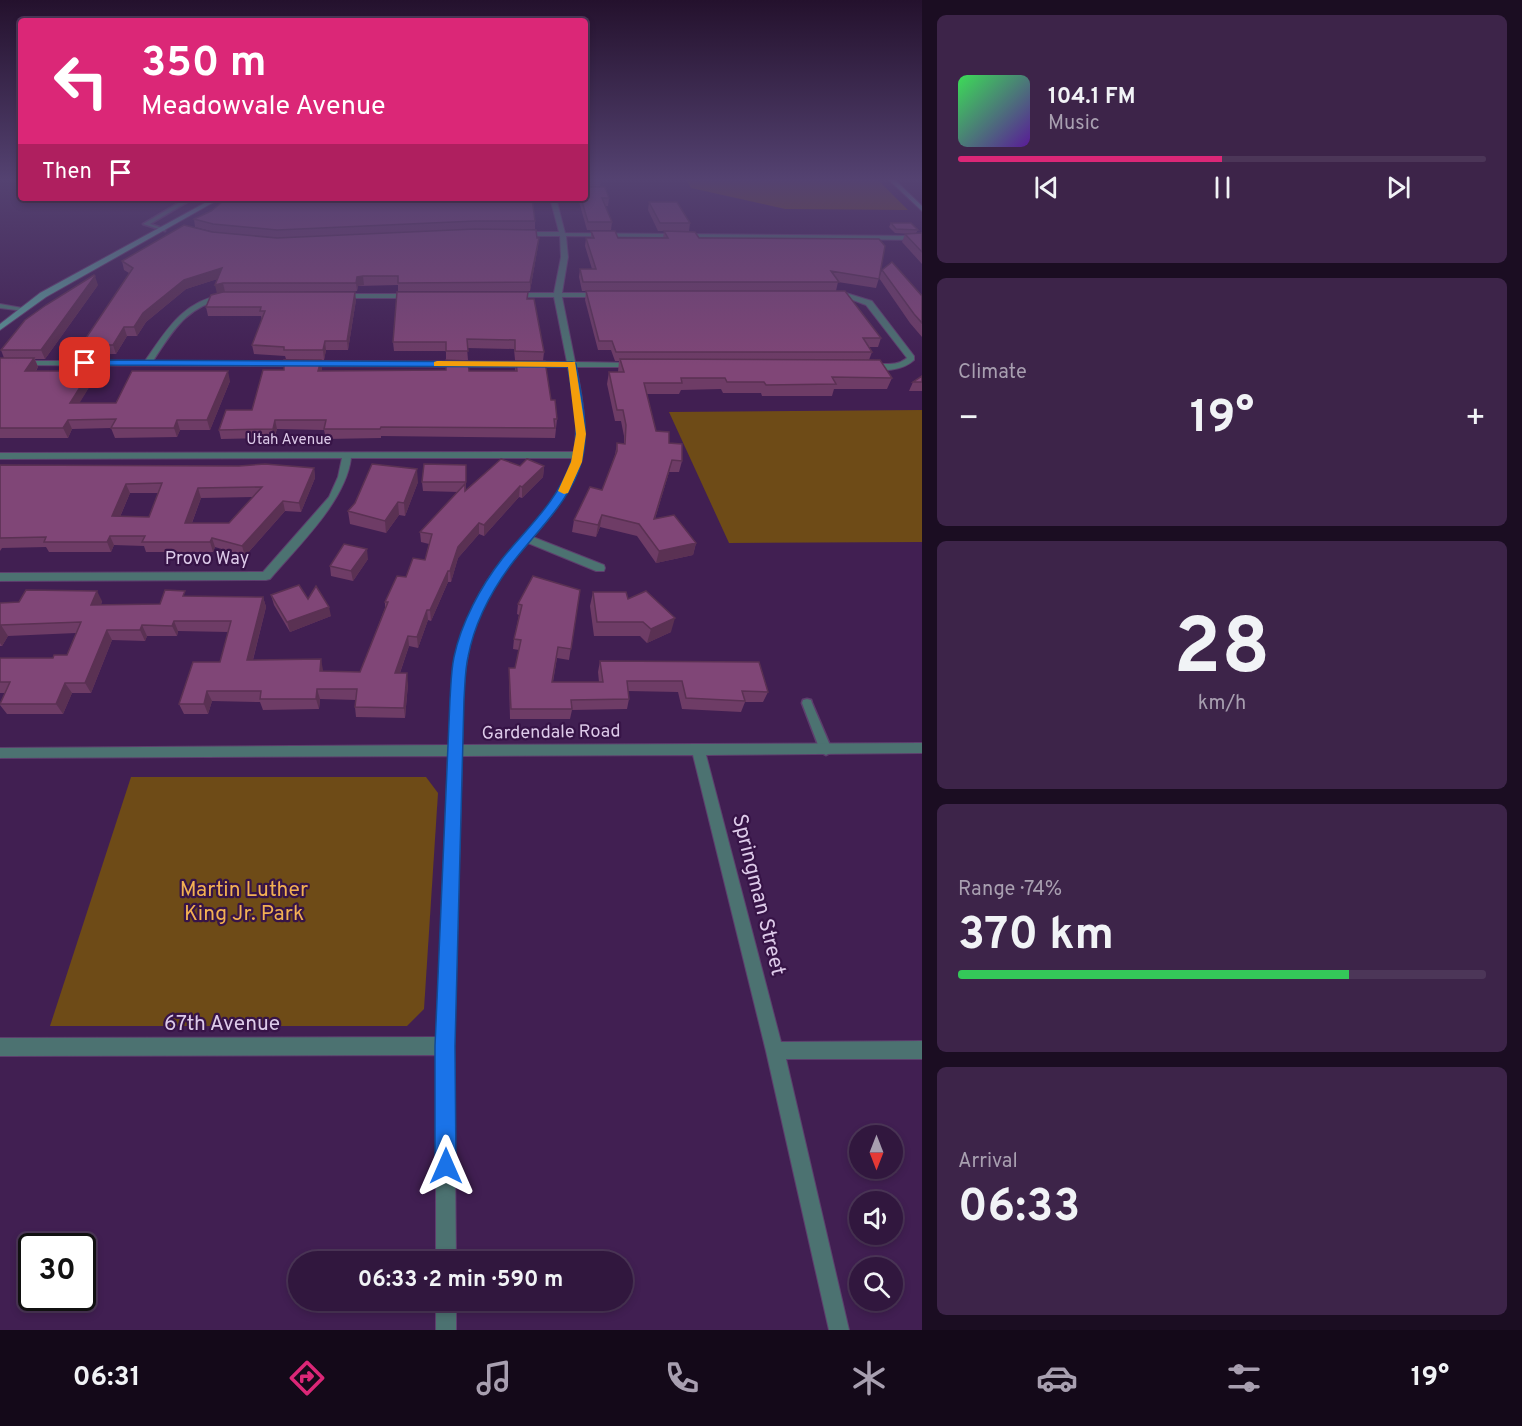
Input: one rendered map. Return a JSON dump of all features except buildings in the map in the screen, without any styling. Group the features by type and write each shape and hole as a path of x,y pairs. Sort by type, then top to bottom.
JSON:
{"street":[{"path":"0,328 61,285 141,242"},
{"path":"446,1251 445,1046 457,699 464,648 486,593 505,564 558,501 568,483 578,455 581,434 580,415 558,295 565,252 563,242"},
{"path":"498,295 606,295"},
{"path":"822,295 846,295 869,303 911,358 906,364 897,367 860,367"},
{"path":"148,363 168,331 196,304 213,297 236,296"},
{"path":"332,296 427,296"},
{"path":"0,306 24,309"},
{"path":"0,363 644,365"},
{"name":"Provo Way","path":"0,577 266,576 333,498 343,478 347,454"},
{"name":"Utah Avenue","path":"0,456 578,455"},
{"path":"526,538 600,568"},
{"name":"Gardendale Road","path":"0,753 922,748"},
{"name":"Springman Street","path":"698,750 774,1051 839,1330"},
{"name":"67th Avenue","path":"0,1047 445,1046"},
{"path":"774,1051 922,1050"},
{"path":"446,1311 446,1330"}],"lane":[{"path":"807,703 826,750"}],"green space":[{"path":"922,410 922,542 729,543 669,412"},
{"name":"Martin Luther King Jr. Park","path":"131,777 426,777 438,793 424,1009 407,1026 50,1026"}],"slow traffic":[{"path":"437,364 572,364 581,434 577,462 564,491"}],"route":[{"path":"85,363 572,364 581,434 577,462 558,501 505,564 486,593 473,621 461,657 457,699 445,1046 446,1166"}]}
